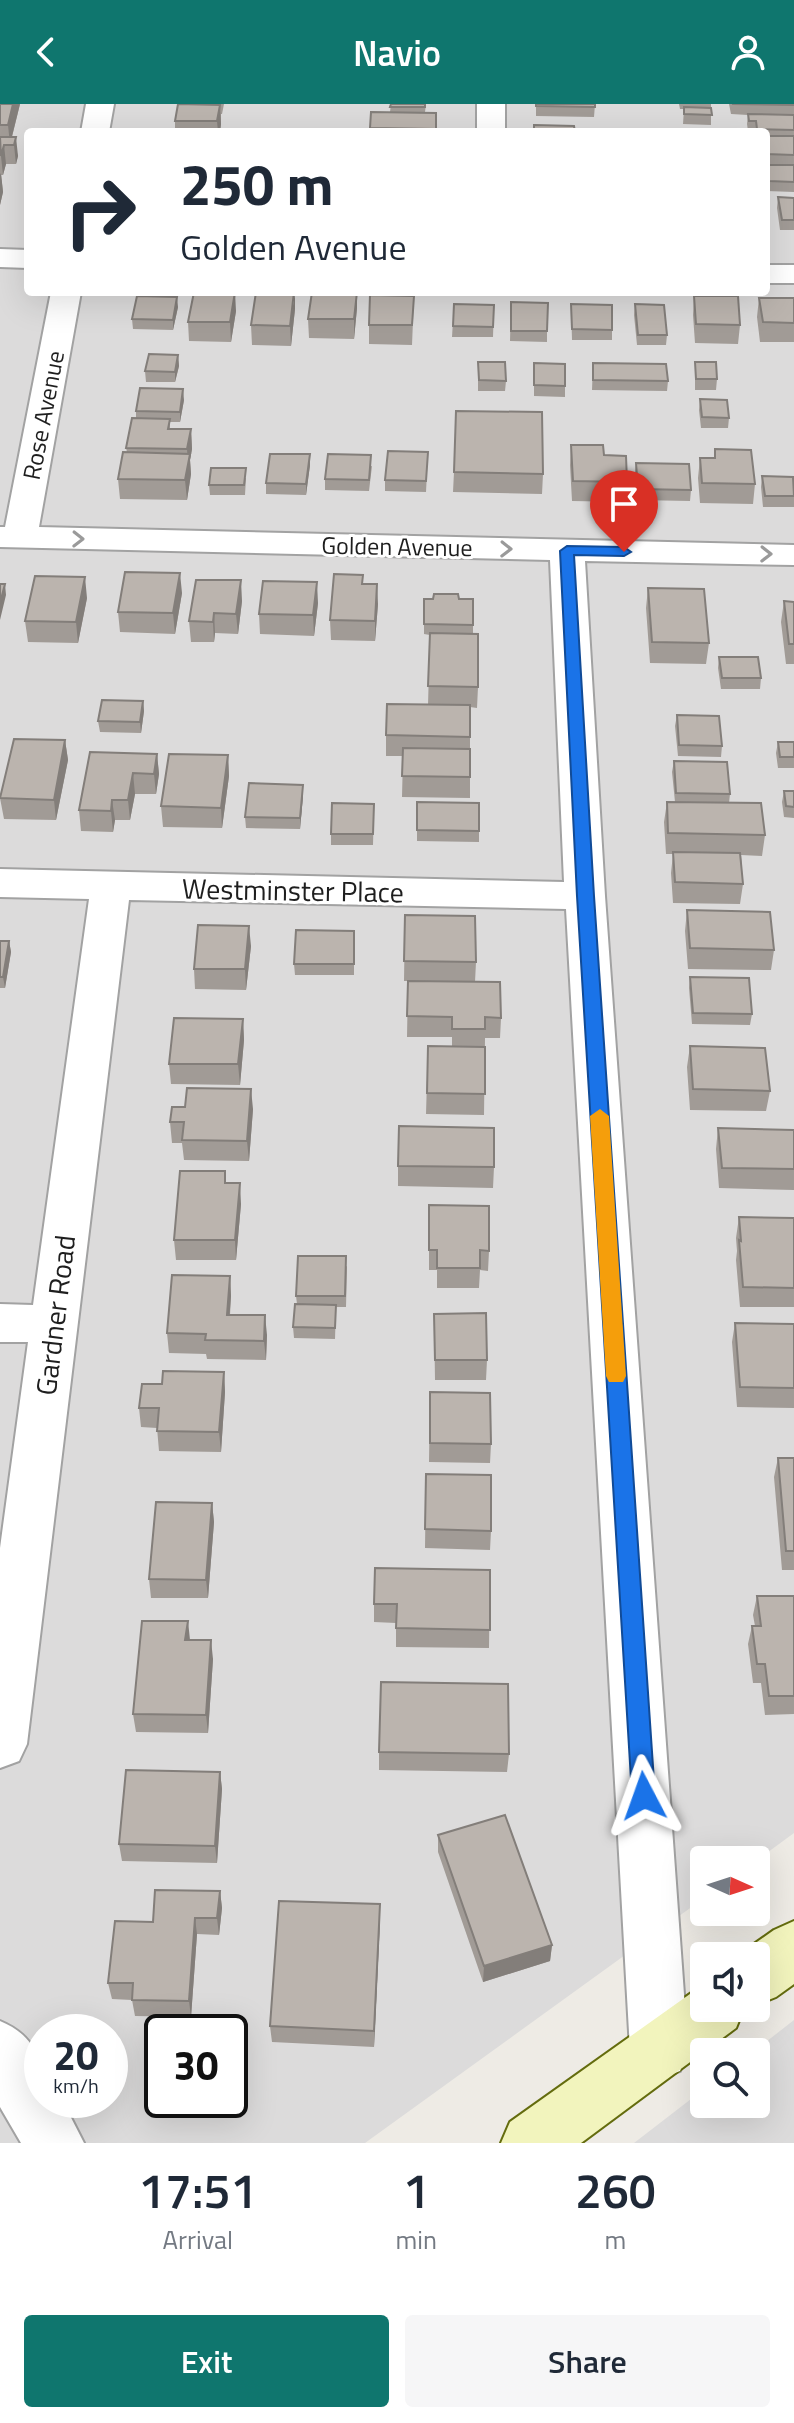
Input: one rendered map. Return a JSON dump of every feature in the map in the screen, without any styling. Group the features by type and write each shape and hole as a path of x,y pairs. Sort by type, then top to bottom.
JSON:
{"main road":[{"path":"770,1967 794,1949"},
{"path":"531,2143 696,2022"}],"street":[{"path":"96,128 100,104"},
{"path":"491,104 491,128"},
{"path":"0,258 24,259"},
{"path":"770,274 794,274"},
{"name":"Rose Avenue","path":"10,537 65,296"},
{"name":"Golden Avenue","path":"10,537 794,555"},
{"path":"567,551 585,896 659,2050"},
{"name":"Westminster Place","path":"0,883 585,896"},
{"name":"Gardner Road","path":"0,1744 111,886"},
{"path":"0,1323 54,1324"},
{"path":"0,2050 54,2143"}],"shaded area":[{"path":"0,104 794,104 794,1833 770,1851 770,1846 690,1846 690,1908 365,2143 0,2143"},
{"path":"794,2020 794,2143 634,2143 690,2100 690,2118 770,2118 770,2039"}],"building":[{"path":"0,104 13,104 8,125 0,125"},
{"path":"178,104 220,105 217,121 175,121"},
{"path":"391,104 425,104 425,107 390,107"},
{"path":"595,104 595,107 536,106"},
{"path":"684,107 711,108 712,115 684,114"},
{"path":"371,112 436,113 436,128 370,128"},
{"path":"748,114 794,115 794,130 757,128 756,121 749,121"},
{"path":"534,125 574,128 534,128"},
{"path":"770,136 794,136 794,155 770,154"},
{"path":"0,137 16,137 14,145 4,145 1,156"},
{"path":"770,165 794,165 794,182 770,181"},
{"path":"778,197 794,198 794,220 782,220"},
{"path":"137,296 177,297 173,320 132,319"},
{"path":"193,296 234,296 230,322 188,322"},
{"path":"255,296 294,296 290,326 251,325"},
{"path":"311,296 357,296 354,319 308,319"},
{"path":"370,296 414,296 412,325 369,325"},
{"path":"694,296 738,296 740,325 696,324"},
{"path":"759,298 794,298 794,323 763,322"},
{"path":"511,302 548,303 547,331 511,331"},
{"path":"454,304 494,305 493,327 453,326"},
{"path":"571,304 612,305 612,330 572,329"},
{"path":"635,304 664,305 667,335 638,335"},
{"path":"149,354 178,355 175,372 145,371"},
{"path":"478,362 505,362 506,381 479,380"},
{"path":"695,362 716,362 717,379 696,379"},
{"path":"534,363 565,364 565,386 534,385"},
{"path":"593,363 666,364 668,381 593,380"},
{"path":"140,388 183,389 180,412 136,411"},
{"path":"700,399 727,400 729,418 702,417"},
{"path":"456,411 542,412 543,474 454,472"},
{"path":"132,418 170,419 168,429 191,429 187,449 126,448"},
{"path":"571,445 603,445 604,455 626,456 627,482 573,481"},
{"path":"715,449 751,450 755,484 702,483 700,458 715,458"},
{"path":"388,451 428,452 426,481 385,480"},
{"path":"123,452 190,454 185,480 118,479"},
{"path":"270,454 310,454 306,484 266,483"},
{"path":"328,454 371,455 369,480 325,479"},
{"path":"636,463 689,464 691,490 638,489"},
{"path":"211,468 246,468 244,485 209,485"},
{"path":"762,476 793,477 794,496 765,496"},
{"path":"125,572 180,573 173,613 118,612"},
{"path":"334,574 363,575 362,584 377,584 375,621 330,620"},
{"path":"35,576 85,577 76,622 25,621"},
{"path":"196,580 241,580 236,614 214,613 213,622 189,621"},
{"path":"263,581 317,582 313,615 259,614"},
{"path":"0,584 5,584 0,603"},
{"path":"648,588 704,589 709,643 652,642"},
{"path":"434,594 458,594 459,599 473,599 473,625 424,624 424,599 433,599"},
{"path":"784,601 794,602 794,644 789,644"},
{"path":"430,633 478,634 478,687 428,686"},
{"path":"719,657 758,657 761,678 722,678"},
{"path":"102,700 143,701 140,722 98,721"},
{"path":"387,704 470,705 470,737 386,735"},
{"path":"677,715 719,716 722,746 679,745"},
{"path":"14,739 65,740 54,800 0,798"},
{"path":"778,742 794,742 794,757 780,757"},
{"path":"403,748 470,749 470,777 402,776"},
{"path":"90,752 157,754 154,774 133,773 128,800 112,800 111,811 79,810"},
{"path":"169,754 228,755 221,808 161,806"},
{"path":"674,761 727,762 730,794 676,793"},
{"path":"249,783 303,785 300,818 245,817"},
{"path":"784,791 794,791 794,807 786,806"},
{"path":"417,802 479,803 479,831 417,830"},
{"path":"667,802 761,803 765,835 668,833"},
{"path":"332,803 374,804 373,834 331,834"},
{"path":"673,852 740,853 743,884 675,882"},
{"path":"687,910 770,912 774,950 690,948"},
{"path":"405,915 475,916 476,962 404,961"},
{"path":"198,925 249,926 245,969 194,969"},
{"path":"296,930 354,931 354,964 294,964"},
{"path":"0,941 9,941 3,977 0,977"},
{"path":"690,977 749,978 752,1014 693,1013"},
{"path":"408,981 500,982 501,1018 485,1017 485,1029 452,1029 452,1017 407,1016"},
{"path":"174,1018 243,1019 238,1064 169,1064"},
{"path":"428,1046 485,1047 485,1094 427,1093"},
{"path":"690,1046 765,1048 770,1091 693,1089"},
{"path":"187,1088 251,1089 247,1141 182,1140 184,1122 170,1122 172,1107 185,1107"},
{"path":"399,1126 494,1128 494,1167 398,1166"},
{"path":"718,1128 794,1130 794,1169 722,1168"},
{"path":"180,1171 225,1171 225,1183 240,1183 235,1240 174,1240"},
{"path":"429,1205 489,1206 489,1251 480,1250 480,1268 437,1268 437,1250 429,1250"},
{"path":"739,1217 794,1218 794,1288 743,1287"},
{"path":"298,1256 346,1256 345,1296 296,1296"},
{"path":"172,1275 230,1276 227,1315 265,1315 264,1341 205,1340 206,1334 167,1333"},
{"path":"295,1304 336,1305 335,1328 293,1327"},
{"path":"486,1313 487,1360 435,1360 434,1314"},
{"path":"735,1323 794,1324 794,1388 740,1387"},
{"path":"163,1371 224,1372 219,1432 157,1431 159,1408 139,1408 142,1384 162,1384"},
{"path":"430,1392 490,1393 491,1444 430,1443"},
{"path":"778,1458 794,1458 794,1551 786,1551"},
{"path":"426,1474 491,1475 491,1531 425,1529"},
{"path":"156,1502 212,1503 206,1580 149,1579"},
{"path":"375,1568 490,1570 490,1630 396,1628 397,1604 374,1604"},
{"path":"757,1596 794,1596 794,1696 769,1696 765,1664 757,1664 752,1626 761,1626"},
{"path":"142,1621 188,1621 185,1640 211,1640 206,1715 133,1714"},
{"path":"381,1682 508,1684 509,1754 379,1752"},
{"path":"126,1770 220,1772 215,1846 119,1844"},
{"path":"505,1815 552,1945 484,1966 438,1835"},
{"path":"155,1890 220,1891 217,1918 195,1918 189,2001 132,2000 133,1983 108,1983 115,1921 153,1922"},
{"path":"279,1901 380,1904 374,2031 270,2026"}],"slow traffic":[{"path":"600,1116 616,1376"}],"route":[{"path":"624,552 567,551 585,896 644,1796"}]}
